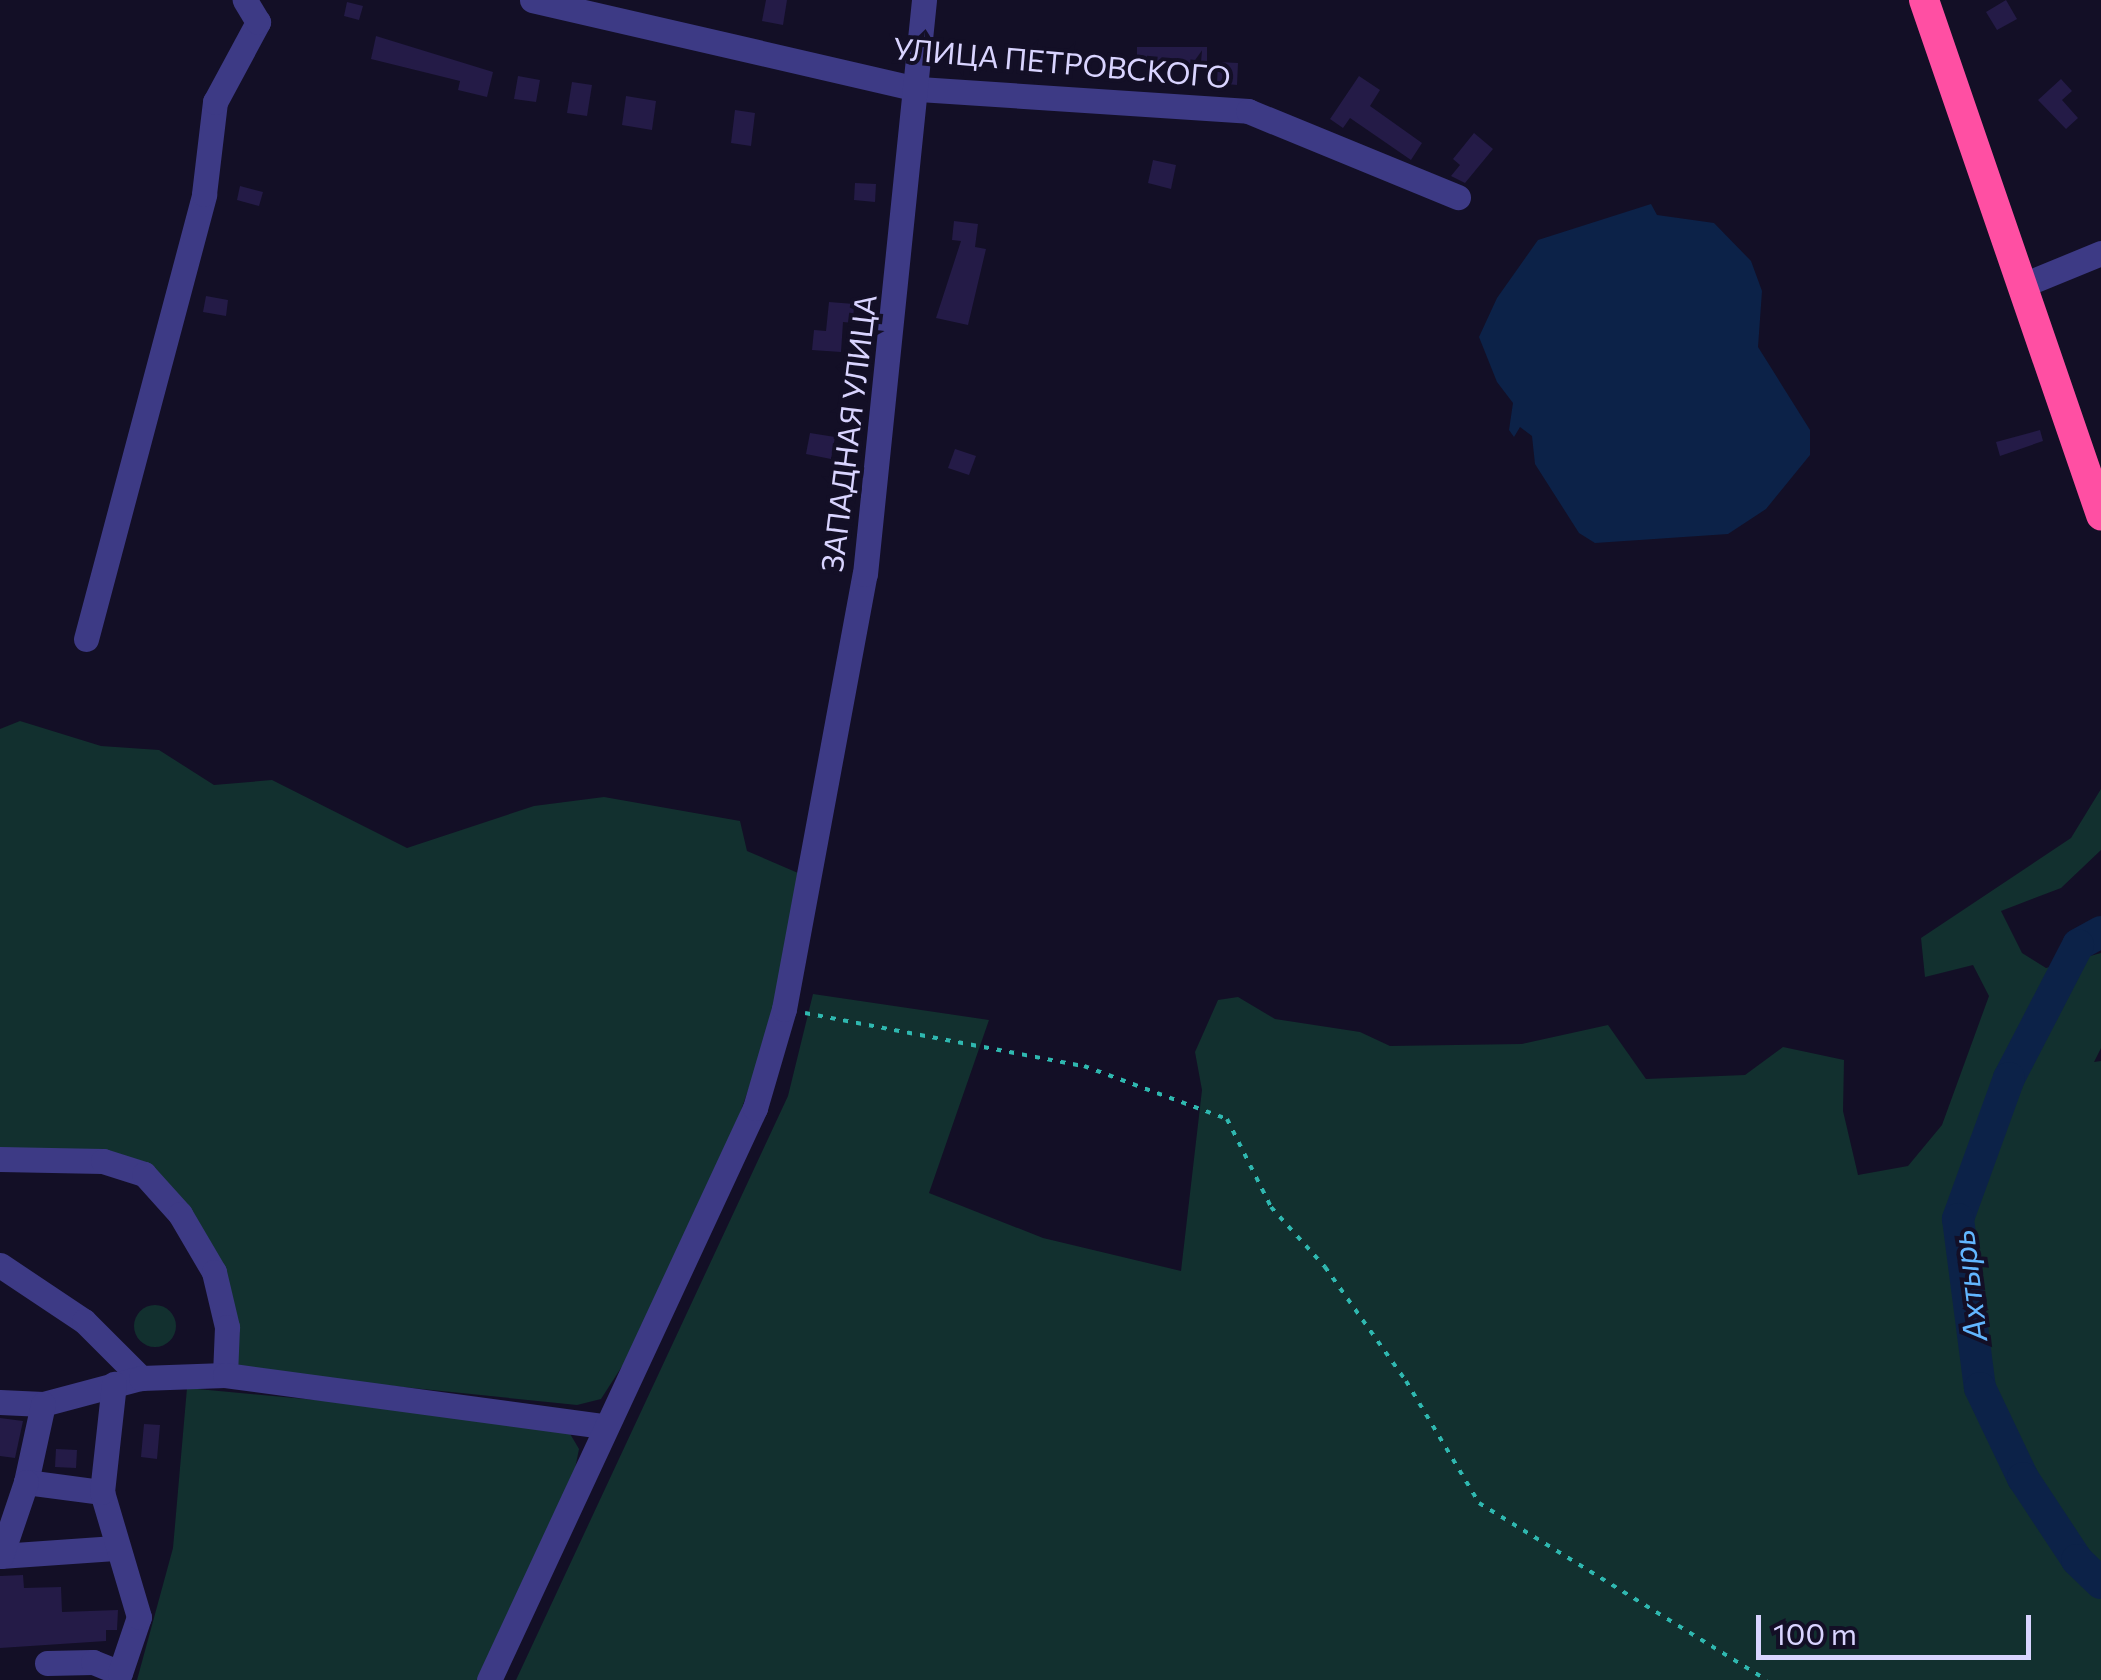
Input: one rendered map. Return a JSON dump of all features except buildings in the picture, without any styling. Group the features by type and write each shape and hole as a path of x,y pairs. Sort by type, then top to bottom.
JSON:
{"highway":[{"path":"1924,0 2101,515"}],"street":[{"path":"86,640 204,194 215,102 258,22 245,0"},
{"name":"УЛИЦА ПЕТРОВСКОГО","path":"532,0 919,88 1248,111 1458,197"},
{"name":"ЗАПАДНАЯ УЛИЦА","path":"489,1680 755,1108 784,1009 866,574 919,88 924,0"},
{"path":"2023,285 2101,253"},
{"path":"0,1159 104,1162 144,1174 180,1214 214,1272 228,1326 225,1375"},
{"path":"0,1265 84,1321 141,1378"},
{"path":"0,1402 43,1404 141,1378 225,1375 604,1426"},
{"path":"47,1663 93,1662 120,1673 139,1617 114,1548 102,1492 114,1384"},
{"path":"43,1404 26,1482 0,1556 114,1548"},
{"path":"26,1482 102,1492"}],"path":[{"path":"784,1009 1084,1066 1227,1120 1271,1207 1325,1267 1406,1382 1479,1503 1768,1680"}],"green space":[{"path":"20,721 101,746 159,750 214,785 272,780 407,848 534,806 604,797 740,821 747,851 798,873 775,1014 739,1116 626,1360 601,1399 577,1405 238,1370 232,1312 150,1167 0,1148 0,729"},
{"path":"2101,789 2101,850 2061,888 2001,911 2022,953 2046,968 2101,953 2101,1048 2094,1062 2101,1061 2101,1680 516,1680 788,1096 813,994 989,1020 929,1193 1043,1238 1181,1271 1202,1090 1195,1052 1218,1000 1238,997 1275,1019 1360,1032 1390,1046 1522,1044 1608,1025 1646,1079 1745,1075 1783,1047 1844,1060 1843,1111 1858,1175 1908,1166 1942,1125 1989,996 1973,965 1925,977 1921,938 2071,838"},
{"path":"155,1305 170,1311 176,1326 170,1341 155,1347 140,1341 134,1326 140,1311"},
{"path":"187,1388 510,1418 569,1432 579,1449 570,1494 482,1680 137,1680 173,1548"}],"water":[{"path":"1651,204 1657,215 1714,223 1751,261 1762,291 1758,347 1810,430 1810,455 1766,509 1728,534 1595,543 1579,533 1535,464 1532,436 1520,427 1514,437 1509,430 1513,403 1497,382 1479,337 1497,298 1538,240"}],"waterway":[{"name":"Ахтырь","path":"2101,932 2078,945 2009,1078 1958,1219 1980,1388 2023,1478 2077,1560 2101,1583"}]}
